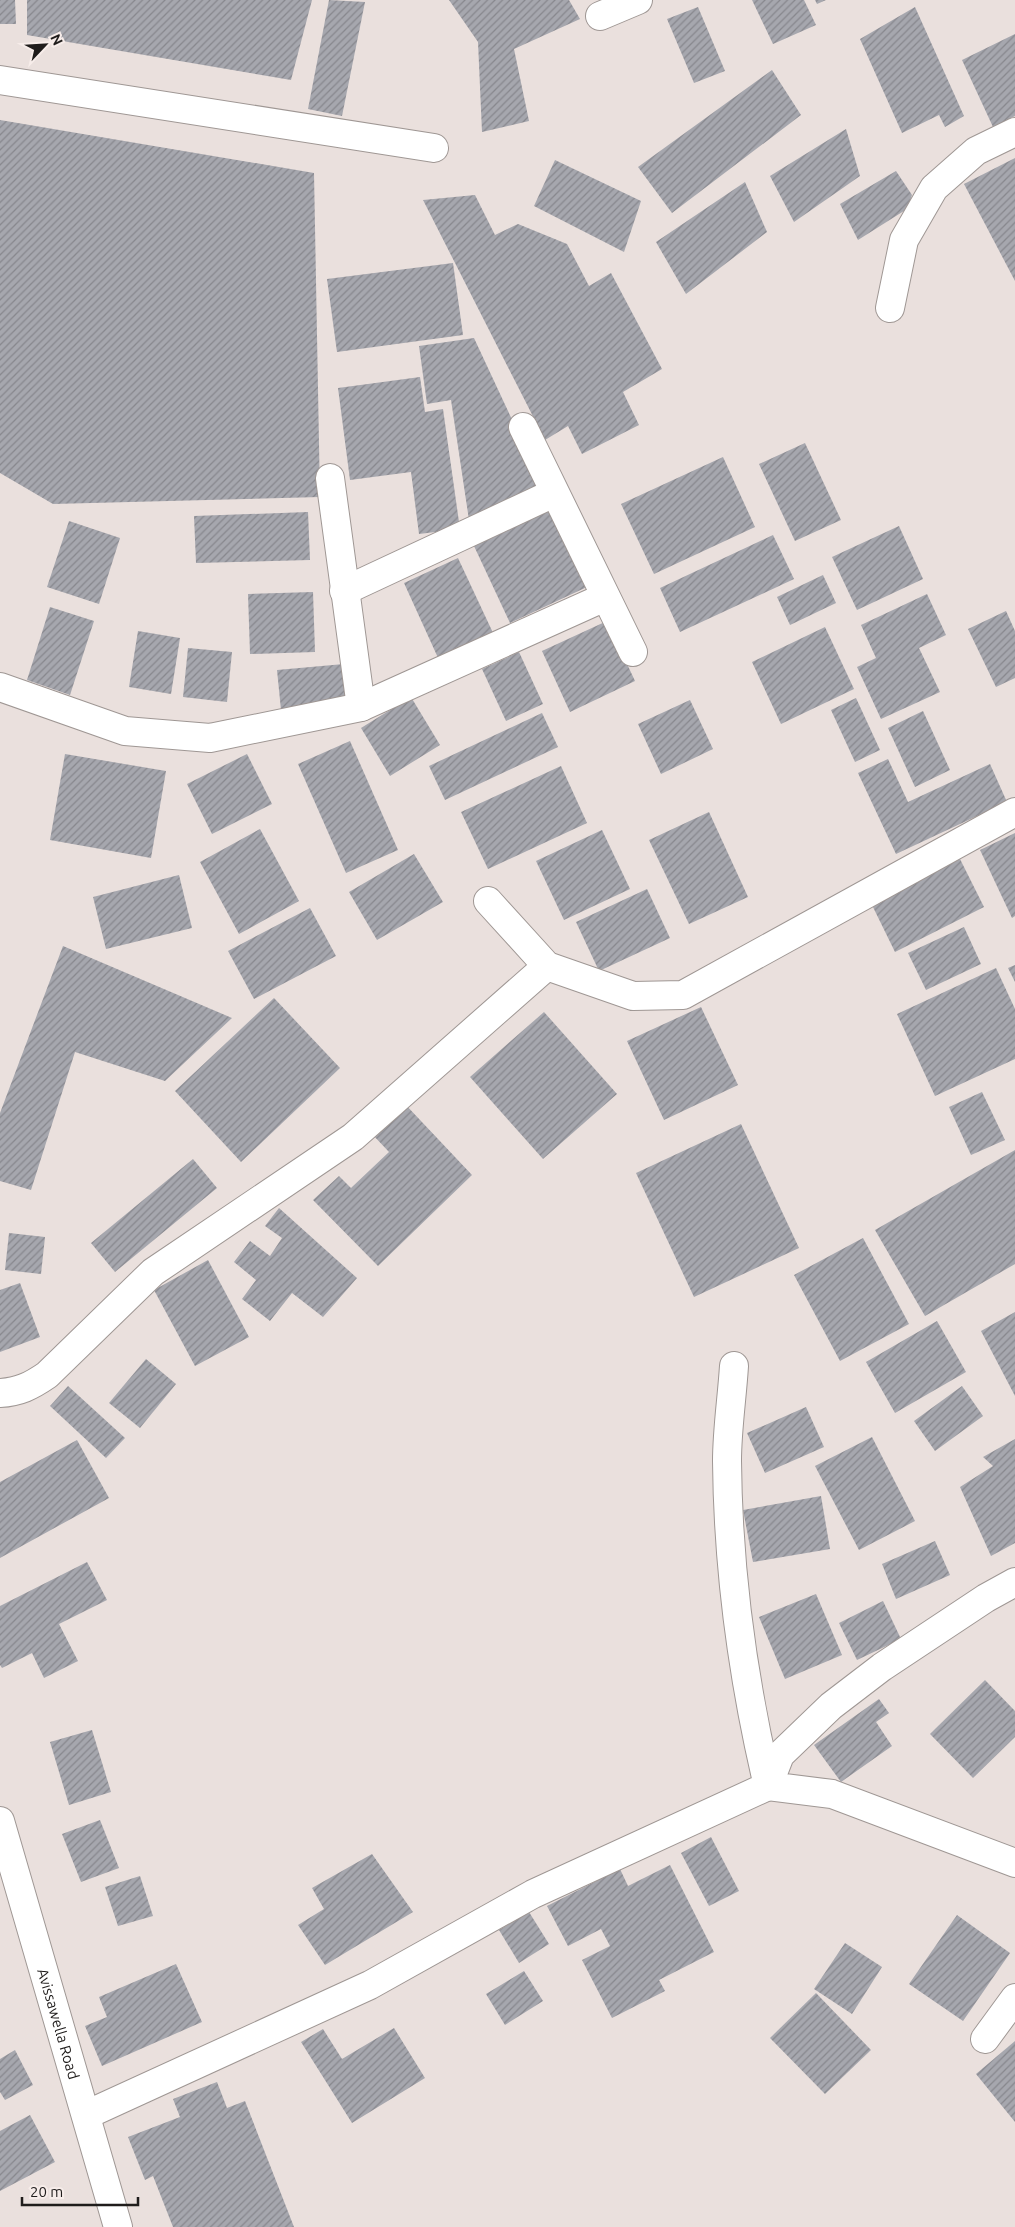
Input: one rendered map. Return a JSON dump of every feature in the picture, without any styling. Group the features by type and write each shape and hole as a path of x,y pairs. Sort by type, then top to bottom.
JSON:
{"street":[{"path":"600,16 638,0"},
{"path":"0,80 434,148"},
{"path":"890,308 904,240 934,188 976,151 1015,132"},
{"path":"523,426 633,652"},
{"path":"330,478 361,707"},
{"path":"344,591 554,493"},
{"path":"0,687 124,731 210,738 361,707 605,597"},
{"path":"488,901 547,966 633,996 683,994 1015,812"},
{"path":"0,1393 15,1392 30,1387 47,1375 153,1272 353,1137 547,966"},
{"path":"734,1366 727,1460 733,1573 752,1717 768,1786"},
{"path":"768,1786 780,1755 831,1706 882,1667 986,1598 1015,1582"},
{"path":"86,2115 370,1984 533,1894 768,1786 832,1794 1015,1862"},
{"name":"Avissawella Road","path":"0,1821 118,2227"},
{"path":"985,2039 1015,1998"}],"building":[{"path":"0,0 15,0 16,24 0,24"},
{"path":"27,0 312,0 291,80 27,35"},
{"path":"329,0 365,2 342,116 308,109"},
{"path":"449,0 569,0 580,19 514,49 529,121 482,132 478,42"},
{"path":"752,0 804,0 816,25 773,44"},
{"path":"815,0 826,0 817,4"},
{"path":"698,7 725,71 694,83 667,19"},
{"path":"915,7 964,116 945,127 939,115 902,133 860,39"},
{"path":"1015,34 1015,116 993,127 962,60"},
{"path":"772,70 801,115 672,213 638,167"},
{"path":"0,120 314,173 320,497 53,504 0,473"},
{"path":"846,129 860,176 794,222 770,176"},
{"path":"1015,158 1015,281 964,184"},
{"path":"555,160 641,201 624,252 534,206"},
{"path":"896,171 912,195 907,209 858,240 840,204"},
{"path":"745,182 767,232 686,294 656,242"},
{"path":"475,195 495,235 518,224 567,244 589,286 611,273 662,369 623,392 639,425 582,454 568,426 545,440 423,200"},
{"path":"453,263 463,335 337,352 327,279"},
{"path":"474,338 542,484 469,520 451,400 427,404 419,346"},
{"path":"420,377 425,412 443,409 460,529 419,534 411,472 350,480 338,388"},
{"path":"805,443 841,520 795,541 759,464"},
{"path":"723,457 755,527 654,574 621,504"},
{"path":"551,510 587,587 510,623 474,546"},
{"path":"308,512 310,560 196,563 194,516"},
{"path":"69,521 120,538 99,604 47,587"},
{"path":"899,526 923,579 857,610 832,557"},
{"path":"773,535 794,579 680,632 660,588"},
{"path":"458,558 494,635 439,660 404,583"},
{"path":"823,575 836,603 790,625 777,597"},
{"path":"313,592 315,652 250,654 248,594"},
{"path":"927,594 946,635 919,648 940,692 881,719 857,667 876,658 861,625"},
{"path":"50,607 94,621 70,695 27,680"},
{"path":"1006,611 1015,631 1015,678 996,687 968,629"},
{"path":"607,621 635,681 570,712 542,651"},
{"path":"825,627 854,689 781,724 752,662"},
{"path":"138,631 180,638 171,694 129,687"},
{"path":"188,648 232,652 227,702 183,697"},
{"path":"519,652 543,704 506,721 482,669"},
{"path":"344,664 348,703 281,710 277,670"},
{"path":"411,697 440,745 390,776 361,728"},
{"path":"856,698 880,750 855,762 831,710"},
{"path":"690,700 713,749 661,774 638,724"},
{"path":"923,711 950,770 915,787 888,728"},
{"path":"542,713 558,747 445,800 429,766"},
{"path":"350,741 398,850 346,873 298,764"},
{"path":"65,754 166,771 151,858 50,840"},
{"path":"247,754 272,804 212,834 187,784"},
{"path":"888,759 908,802 990,764 1007,802 896,854 858,773"},
{"path":"561,766 587,823 488,869 461,812"},
{"path":"709,812 748,897 689,924 649,840"},
{"path":"260,829 299,901 239,934 200,862"},
{"path":"602,830 630,889 564,920 536,861"},
{"path":"1015,833 1015,916 1012,918 980,850"},
{"path":"414,854 443,902 377,940 349,892"},
{"path":"960,859 984,907 895,952 871,903"},
{"path":"179,875 192,928 106,949 93,897"},
{"path":"647,889 670,938 599,971 576,922"},
{"path":"310,908 336,956 254,999 228,951"},
{"path":"964,927 981,964 926,990 908,953"},
{"path":"63,946 232,1018 165,1081 75,1052 31,1190 0,1181 0,1113"},
{"path":"1015,965 1015,982 1008,968"},
{"path":"996,968 1015,1009 1015,1059 935,1096 897,1014"},
{"path":"274,998 340,1068 241,1162 175,1091"},
{"path":"701,1007 738,1085 664,1120 627,1041"},
{"path":"544,1012 617,1094 543,1159 470,1077"},
{"path":"982,1092 1005,1140 971,1155 949,1107"},
{"path":"404,1103 472,1175 378,1266 313,1200 339,1176 351,1188 389,1152 372,1134"},
{"path":"741,1124 799,1248 694,1297 636,1173"},
{"path":"1015,1150 1015,1264 925,1316 875,1230"},
{"path":"193,1159 217,1188 115,1272 91,1243"},
{"path":"279,1208 357,1278 323,1317 292,1293 270,1321 242,1299 256,1280 234,1262 250,1241 270,1256 282,1238 265,1226"},
{"path":"9,1233 45,1237 41,1274 5,1270"},
{"path":"863,1238 909,1324 840,1361 794,1275"},
{"path":"208,1260 249,1337 195,1366 154,1290"},
{"path":"20,1283 40,1337 0,1352 0,1290"},
{"path":"1015,1312 1015,1396 981,1331"},
{"path":"937,1321 966,1372 895,1413 866,1362"},
{"path":"146,1359 176,1384 140,1428 109,1403"},
{"path":"68,1386 125,1438 106,1458 50,1406"},
{"path":"962,1386 983,1416 935,1451 914,1421"},
{"path":"806,1407 824,1447 765,1473 747,1433"},
{"path":"872,1437 915,1521 859,1550 815,1466"},
{"path":"1015,1439 1015,1543 991,1556 960,1487 993,1466 983,1457"},
{"path":"77,1440 109,1498 0,1558 0,1482"},
{"path":"821,1496 830,1549 753,1562 743,1510"},
{"path":"935,1541 950,1575 896,1599 882,1564"},
{"path":"87,1562 107,1600 59,1624 78,1661 44,1678 32,1653 2,1668 0,1665 0,1606"},
{"path":"816,1594 842,1655 785,1679 759,1617"},
{"path":"883,1601 901,1639 857,1660 839,1623"},
{"path":"985,1680 1015,1711 1015,1737 973,1778 930,1734"},
{"path":"879,1699 889,1713 876,1722 892,1746 841,1782 814,1745"},
{"path":"92,1730 111,1792 69,1805 50,1742"},
{"path":"100,1820 119,1868 81,1882 62,1834"},
{"path":"711,1837 739,1891 709,1906 681,1853"},
{"path":"372,1854 413,1912 325,1965 298,1925 324,1909 312,1888"},
{"path":"670,1865 714,1952 659,1980 665,1991 612,2018 582,1960 610,1946 601,1929 568,1946 547,1906 620,1869 628,1886"},
{"path":"140,1876 153,1916 118,1926 105,1887"},
{"path":"529,1912 549,1944 519,1963 499,1930"},
{"path":"957,1915 1010,1953 963,2021 909,1984"},
{"path":"845,1943 882,1967 852,2014 814,1989"},
{"path":"176,1964 202,2022 102,2066 85,2026 107,2017 99,1997"},
{"path":"524,1971 543,2001 505,2025 486,1994"},
{"path":"816,1993 871,2050 825,2094 770,2038"},
{"path":"394,2028 425,2078 352,2123 301,2042 323,2029 342,2059"},
{"path":"1015,2041 1015,2122 976,2074"},
{"path":"15,2050 33,2085 5,2100 0,2092 0,2059"},
{"path":"217,2082 227,2108 245,2101 294,2227 173,2227 153,2176 145,2180 128,2137 180,2117 173,2099"},
{"path":"30,2115 55,2162 0,2191 0,2131"}]}
